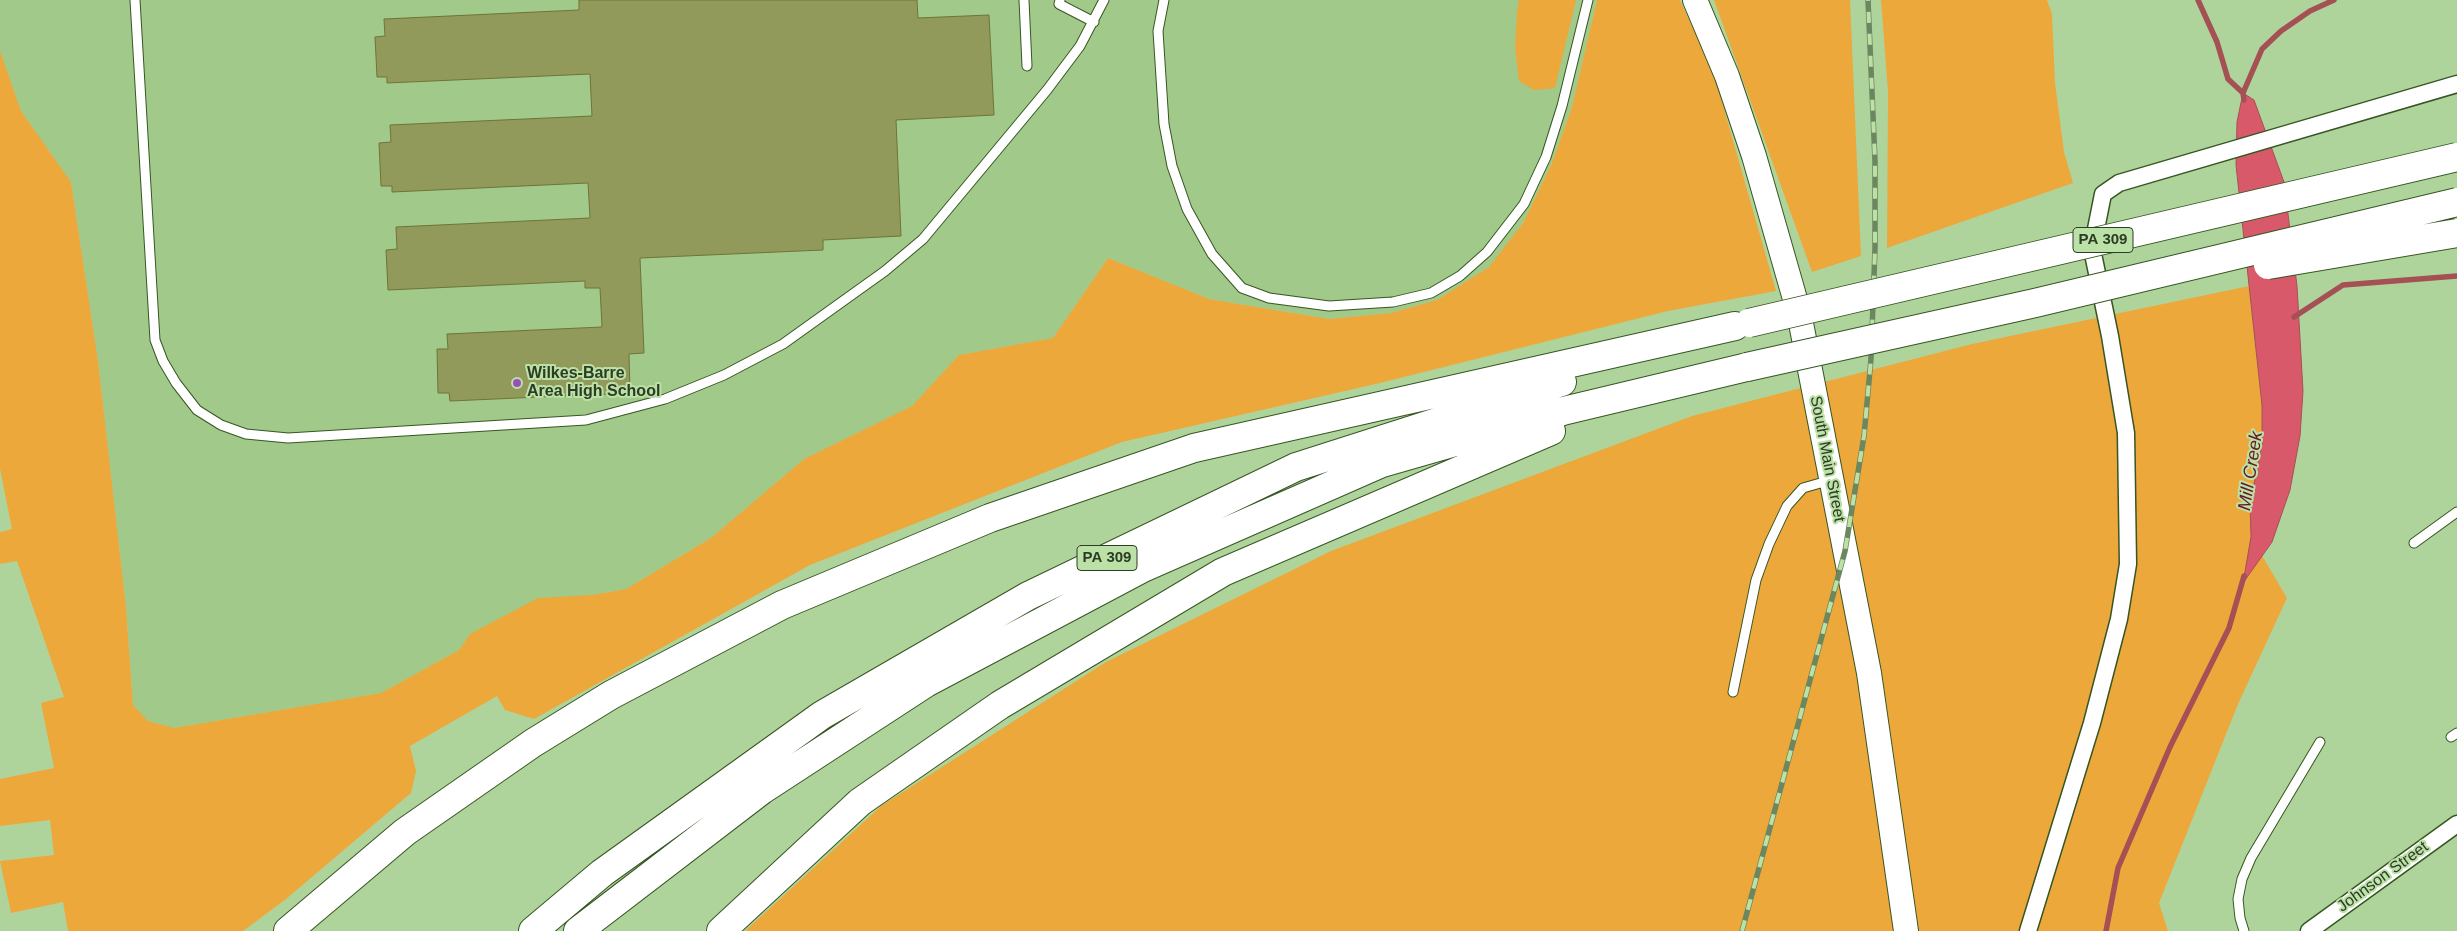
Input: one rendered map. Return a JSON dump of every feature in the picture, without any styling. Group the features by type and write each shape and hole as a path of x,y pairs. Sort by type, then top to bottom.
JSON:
{"highway":[{"name":"PA 309","path":"534,931 602,874 822,714 1028,596 1296,467 1742,324 2457,157"},
{"name":"PA 309","path":"578,931 762,790 926,682 1143,568 1382,463 1563,411 1747,367 2035,303 2457,202"},
{"path":"2035,303 2457,233"},
{"path":"288,930 405,832 533,743 610,694 782,605 963,530 1194,448 1742,324"},
{"path":"721,931 860,802 1000,705 1223,572 1538,435 1747,367"}],"main road":[{"name":"South Main Street","path":"1695,0 1727,76 1769,202 1799,313 1853,586 1875,710 1906,931"}],"street":[{"path":"2028,931 2092,723 2119,619 2128,564 2126,433 2110,336 2092,248 2103,194 2119,183 2457,84"},
{"name":"Johnson Street","path":"2309,931 2457,824"}],"lane":[{"path":"135,0 155,340 160,354 176,383 197,410 221,425 246,434 288,438 586,420 664,399 724,375 783,344 885,271 923,239 1047,90 1080,46 1104,0"},
{"path":"1024,0 1028,66"},
{"path":"1164,0 1158,31 1164,124 1172,166 1187,209 1212,254 1242,288 1269,298 1329,306 1393,302 1431,293 1460,276 1487,252 1524,204 1546,157 1562,106 1588,0"},
{"path":"1056,1 1094,22"},
{"path":"1733,692 1756,580 1769,544 1787,506 1803,488 1831,480"},
{"path":"2414,544 2457,512"},
{"path":"2244,931 2240,918 2238,899 2242,879 2251,858 2320,742"}],"shaded area":[{"name":"Wilkes-Barre Area High School","path":"0,0 1597,0 1572,107 1552,163 1523,223 1489,267 1437,300 1391,313 1329,319 1209,299 1108,258 1053,338 959,355 912,406 804,459 711,538 626,589 592,595 470,634 459,650 381,693 174,728 148,721 133,705 126,607 98,361 71,182 21,111 0,51"},
{"path":"1519,0 1576,0 1555,88 1534,90 1519,81 1515,48"},
{"path":"1597,0 1680,0 1714,74 1776,291 1668,311 1380,383 1122,442 810,565 534,719 505,710 497,696 410,746 416,771 411,793 286,899 243,931 68,931 63,902 11,913 0,861 54,855 50,820 0,826 0,779 54,768 41,703 64,697 17,561 0,564 0,532 12,529 0,469 0,51 21,111 71,182 98,361 126,607 133,705 148,721 174,728 381,693 459,650 470,634 538,598 592,595 626,589 711,538 804,459 912,406 959,355 1053,338 1108,258 1209,299 1329,319 1391,313 1437,300 1489,267 1523,223 1552,163 1572,107"},
{"path":"1714,0 1850,0 1861,256 1812,272"},
{"path":"1881,0 2047,0 2052,14 2055,83 2064,152 2073,183 1887,248 1888,92"},
{"path":"2243,93 2254,100 2284,182 2297,286 2303,391 2300,436 2290,490 2272,542 2243,583 2251,537 2250,504 2262,444 2262,405 2236,165 2237,122"},
{"path":"2249,286 2262,405 2262,444 2250,504 2251,537 2287,598 2238,704 2159,903 2168,931 745,931 881,806 1106,662 1331,551 1692,416 1972,344"}],"building":[{"path":"579,0 917,0 918,18 989,15 994,115 896,120 901,236 823,240 823,250 640,258 644,353 629,354 630,393 450,401 449,393 438,393 437,349 448,349 447,334 602,327 600,288 585,288 585,281 388,290 386,250 397,249 396,227 590,218 588,183 392,192 392,186 381,186 379,143 391,142 390,125 592,116 590,74 387,83 387,77 377,77 375,37 385,36 384,19 579,10"}],"waterway":[{"name":"Mill Creek","path":"2198,0 2217,42 2228,79 2243,93 2244,100"},
{"path":"2243,93 2262,49 2281,31 2310,11 2334,0"},
{"path":"2294,317 2343,285 2457,276"},
{"name":"Mill Creek","path":"2106,931 2118,868 2170,747 2229,628 2244,576"}],"railway":[{"path":"1742,931 1845,551 1864,436 1871,359 1875,248 1875,161 1868,0"}],"place":[{"name":"Wilkes-Barre Area High School","path":"517,383"}]}
